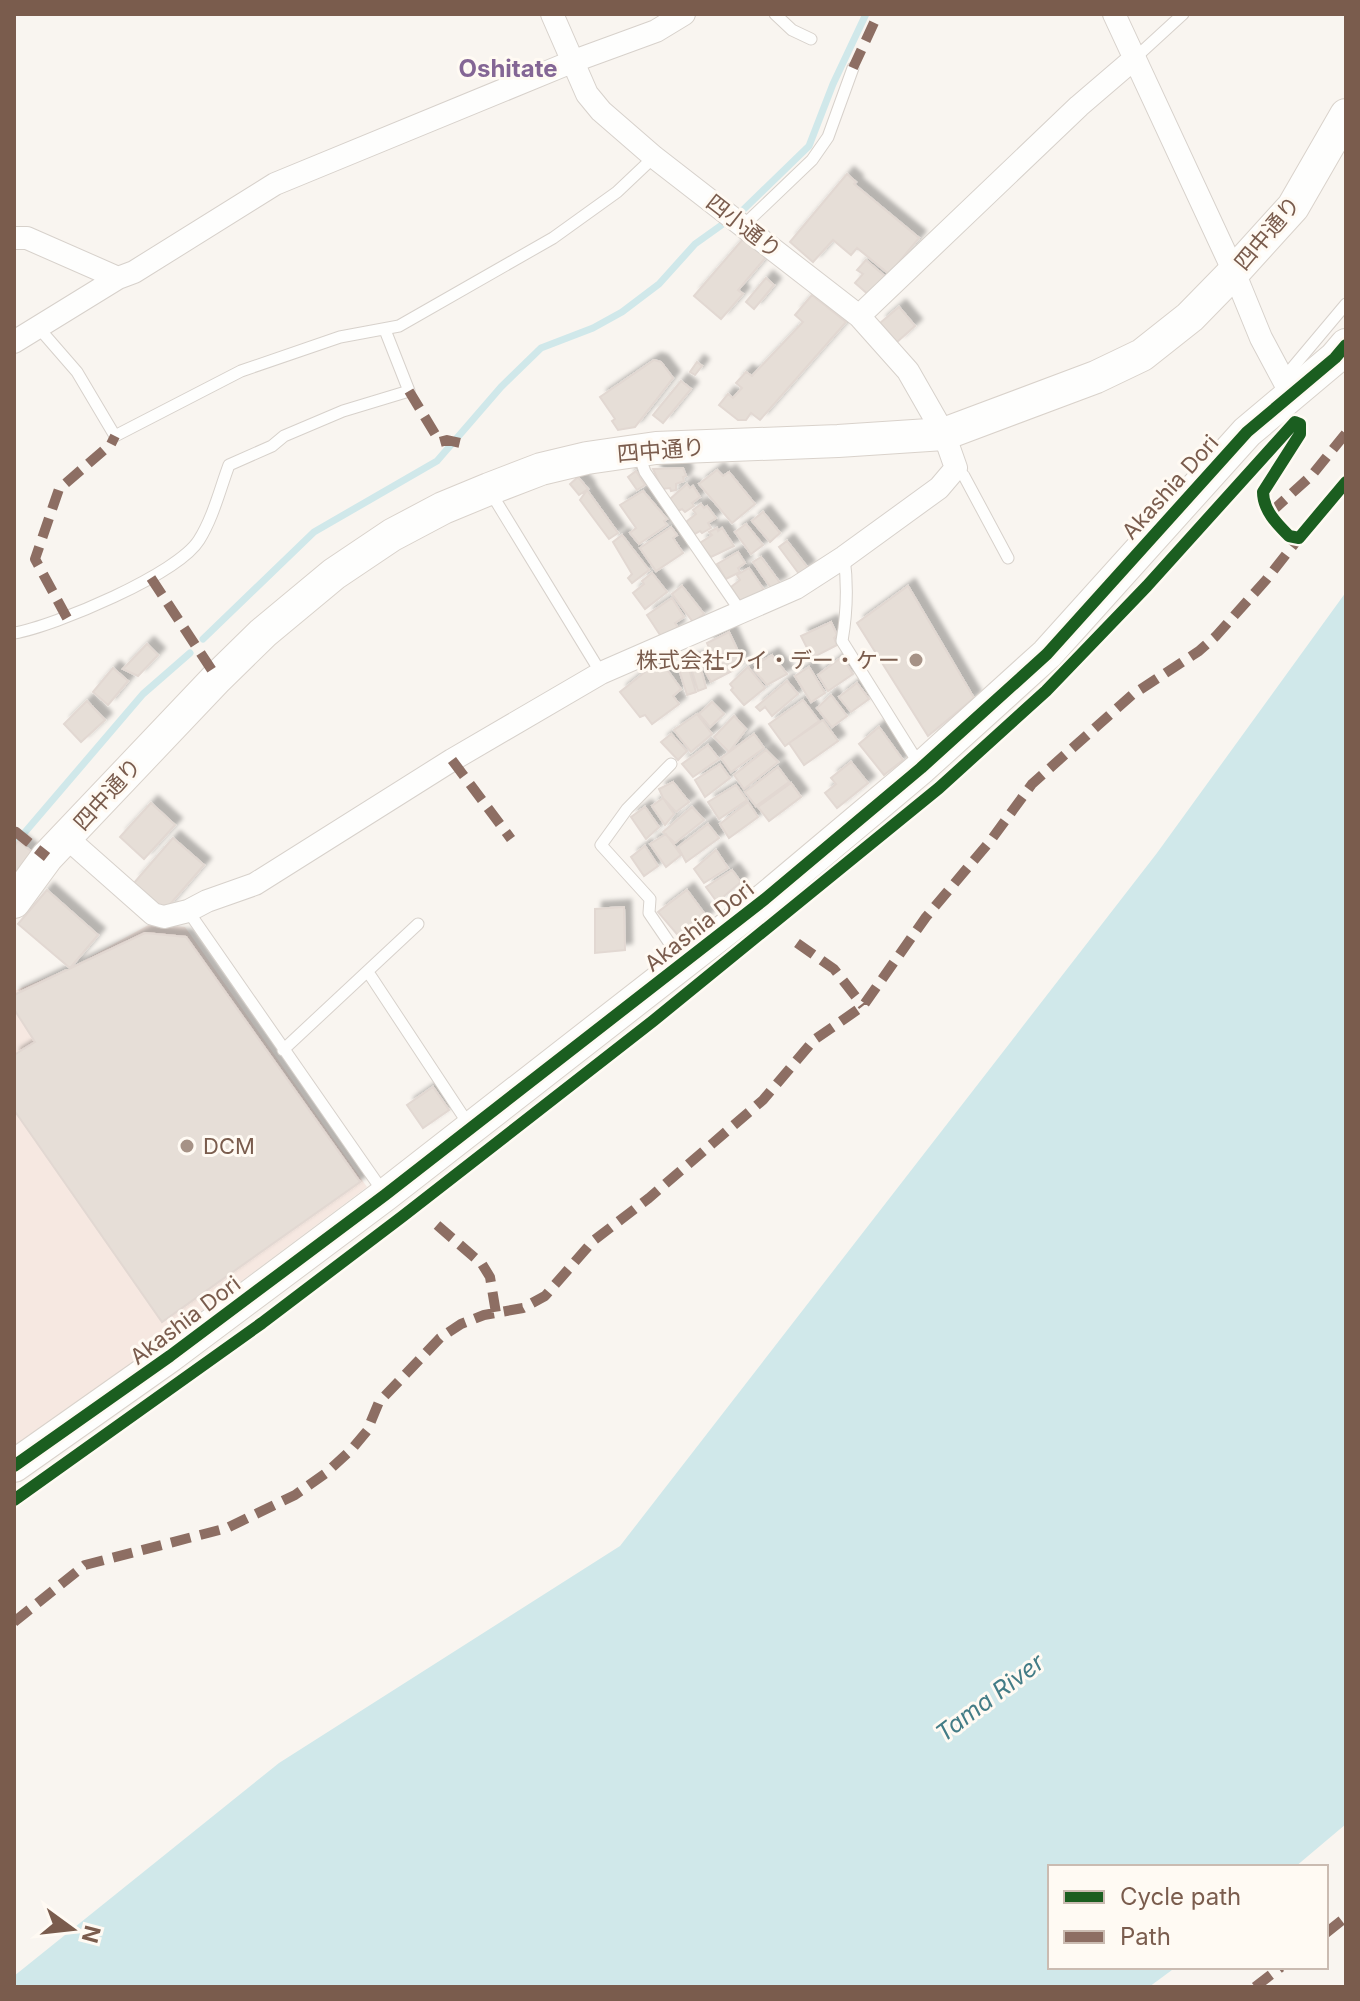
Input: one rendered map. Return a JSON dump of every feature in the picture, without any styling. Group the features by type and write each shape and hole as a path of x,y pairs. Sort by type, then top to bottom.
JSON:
{"street":[{"name":"四小通り","path":"552,14 587,94 601,111 654,157 859,316 908,371 944,434 956,468"},
{"path":"14,342 275,184 574,61 656,31 684,14"},
{"path":"1114,14 1234,272 1261,338 1287,387"},
{"path":"859,316 1079,106 1135,58"},
{"name":"四中通り","path":"14,902 47,857 153,743 263,633 334,574 392,535 443,508 489,489 541,469 587,458 637,451 944,434 1096,377 1142,355 1190,317 1234,272 1293,207 1346,115"},
{"path":"14,238 27,238 118,278"},
{"name":"Akashia Dori","path":"14,1466 170,1356 385,1195 765,899 921,768 1047,654 1287,387 1335,358 1346,345"},
{"path":"67,838 153,914 164,917 188,911 255,884 452,760 601,673 796,588 939,488 956,468"}],"lane":[{"path":"775,14 792,30 811,39"},
{"path":"1135,58 1183,14"},
{"path":"744,225 812,160 828,137 853,68"},
{"path":"37,326 77,372 115,436 241,371 340,337 385,330 411,319 553,238 617,192 654,157"},
{"path":"1287,387 1346,304"},
{"path":"14,633 62,620 159,574 199,541 229,465 272,446 284,436 343,411 409,391 385,330"},
{"path":"637,451 645,472 741,612"},
{"path":"956,468 964,476 1008,558"},
{"path":"489,489 601,673"},
{"path":"844,557 847,613 842,641 921,768"},
{"path":"671,764 627,809 601,845 650,899 649,913 684,963"},
{"path":"188,911 385,1195"},
{"path":"283,1050 418,924"},
{"path":"368,972 471,1128"}],"shaded area":[{"name":"DCM","path":"152,923 185,927 367,1187 48,1426 14,1448 14,991 70,968"}],"water":[{"name":"Tama River","path":"1346,592 1346,1824 1297,1865 1048,1865 1048,1969 1173,1969 1149,1987 14,1987 14,1976 279,1763 620,1546 1157,853"}],"building":[{"path":"847,174 856,182 854,184 919,238 889,274 857,248 851,255 833,240 813,262 790,242"},
{"path":"744,238 766,257 738,290 743,294 721,319 694,296"},
{"path":"866,260 886,277 870,296 855,283 863,274 857,270"},
{"path":"766,278 774,285 754,309 746,302"},
{"path":"812,295 846,322 760,420 751,413 746,420 738,420 719,405 728,394 733,398 742,388 736,383 746,372 752,376 803,322 795,315"},
{"path":"899,307 915,326 897,342 880,323"},
{"path":"654,360 661,362 673,378 635,427 618,430 612,421 615,419 600,397"},
{"path":"697,362 702,366 695,375 690,372"},
{"path":"681,381 691,389 663,423 653,415"},
{"path":"683,468 684,481 676,484 676,490 671,491 670,488 662,489 653,469"},
{"path":"717,470 723,476 729,472 755,504 732,523 699,484"},
{"path":"636,471 645,485 637,490 628,477"},
{"path":"578,477 588,489 579,495 570,484"},
{"path":"687,484 690,488 693,486 700,497 685,512 682,509 678,511 670,499"},
{"path":"587,490 618,533 609,539 580,500"},
{"path":"643,491 667,519 664,521 667,525 639,544 630,533 636,528 620,505"},
{"path":"701,504 704,508 707,506 716,518 708,523 711,528 695,534 686,522 696,514 693,510"},
{"path":"763,512 780,533 770,542 752,521"},
{"path":"746,524 763,545 751,554 735,532"},
{"path":"671,527 677,535 673,538 683,553 656,571 640,548"},
{"path":"717,528 718,531 722,528 734,546 711,557 700,543"},
{"path":"622,535 649,570 632,583 628,578 632,574 613,542"},
{"path":"787,541 808,568 799,574 779,547"},
{"path":"738,552 745,563 738,568 740,572 726,579 717,564"},
{"path":"761,557 780,583 771,588 753,562"},
{"path":"749,568 764,590 741,602 731,587 740,580 737,575"},
{"path":"652,573 667,592 645,609 633,593"},
{"path":"682,586 704,614 693,622 672,594"},
{"name":"株式会社ワイ・デー・ケー","path":"908,586 974,698 928,736 857,623"},
{"path":"672,598 684,617 675,623 678,628 662,638 647,615"},
{"path":"831,622 837,635 834,638 837,645 812,658 801,636"},
{"path":"729,632 743,662 736,665 738,668 711,682 703,667 715,662 707,643"},
{"path":"147,644 158,655 138,676 123,669"},
{"path":"772,655 787,674 767,685 754,670 755,665"},
{"path":"842,657 853,674 828,691 818,675"},
{"path":"698,658 706,688 698,691 689,661"},
{"path":"687,663 696,692 687,695 678,666"},
{"path":"663,664 681,689 673,696 679,704 652,724 645,715 640,717 620,692 650,668 652,671"},
{"path":"748,667 765,688 744,705 731,690 730,684"},
{"path":"809,667 825,693 811,702 795,676"},
{"path":"113,668 128,681 108,705 93,692"},
{"path":"787,681 798,694 772,716 765,707 760,711 756,707"},
{"path":"857,683 869,699 851,712 839,697"},
{"path":"831,695 847,716 832,727 817,708"},
{"path":"803,700 819,721 785,746 769,724"},
{"path":"87,701 105,720 81,742 64,724"},
{"path":"712,702 724,714 710,727 699,714"},
{"path":"697,714 712,734 691,752 674,730"},
{"path":"734,716 746,729 729,752 714,737"},
{"path":"823,720 838,741 804,765 789,743"},
{"path":"879,727 903,760 884,775 859,744"},
{"path":"671,734 687,751 678,760 661,742"},
{"path":"754,734 764,748 731,772 721,758"},
{"path":"708,745 719,759 693,777 682,764"},
{"path":"766,750 778,762 744,789 734,775"},
{"path":"851,762 868,783 837,808 825,793 836,784 831,778"},
{"path":"720,764 730,778 705,797 695,780"},
{"path":"778,767 789,782 756,806 745,792"},
{"path":"673,782 689,802 676,812 659,789"},
{"path":"791,783 801,797 769,821 758,807"},
{"path":"736,785 747,800 719,819 708,802"},
{"path":"663,798 674,814 665,825 652,806"},
{"path":"748,802 758,817 729,838 720,824"},
{"path":"151,803 175,825 144,859 120,837"},
{"path":"645,807 659,827 646,839 631,817"},
{"path":"692,807 704,820 675,843 663,832"},
{"path":"708,824 719,838 686,862 678,847"},
{"path":"666,834 681,855 666,867 650,844"},
{"path":"173,838 204,865 165,910 134,883"},
{"path":"18,841 32,852 14,875 14,847"},
{"path":"645,846 658,866 644,876 631,857"},
{"path":"716,850 728,868 704,883 694,869"},
{"path":"732,870 741,882 717,902 706,887"},
{"path":"47,890 98,935 70,968 18,924"},
{"path":"687,890 707,917 682,940 658,912"},
{"path":"624,907 625,950 595,953 595,909"},
{"name":"DCM","path":"145,933 186,937 360,1182 162,1322 14,1110 14,1055 35,1042 14,1009 14,995"},
{"path":"433,1087 449,1110 423,1128 407,1105"}],"waterway":[{"path":"743,210 809,146 833,84 866,14"},
{"path":"203,639 314,532 437,461 501,387 541,348 593,328 622,312 659,284 695,244 723,224"},
{"path":"14,845 143,694 190,653"}],"marked path":[{"path":"853,68 878,14"},
{"path":"409,391 440,442 460,443"},
{"path":"1270,513 1312,475 1346,433"},
{"path":"67,618 35,559 59,489 111,444 115,436"},
{"path":"14,1622 85,1565 227,1528 295,1495 351,1450 367,1431 379,1402 440,1338 461,1324 484,1315 523,1308 545,1296 593,1241 649,1198 763,1100 814,1040 863,1006 926,917 991,840 1032,784 1132,695 1199,651 1216,636 1299,538"},
{"path":"151,578 217,678"},
{"path":"452,760 511,839"},
{"path":"14,834 16,832 47,857"},
{"path":"797,943 834,969 863,1006"},
{"path":"437,1225 482,1264 490,1277 496,1313"},
{"path":"1328,1931 1346,1917"},
{"path":"1255,1987 1278,1969"}],"cycle path":[{"path":"14,1466 170,1356 385,1195 765,899 921,768 1047,654 1247,432 1335,358 1346,345"},
{"path":"14,1500 262,1323 403,1216 653,1021 939,788 1046,691 1147,586 1295,422 1300,424 1300,434 1263,492 1265,505 1276,522 1289,536 1299,538 1346,482"}],"place":[{"name":"株式会社ワイ・デー・ケー","path":"916,660"},
{"name":"DCM","path":"187,1146"}],"district":[{"name":"Oshitate","path":"508,69"}]}
